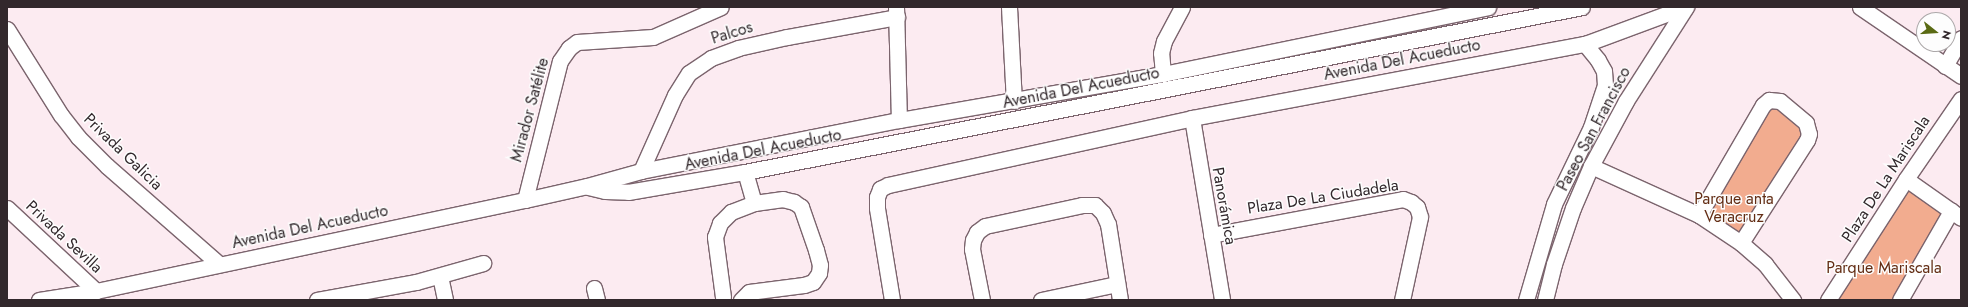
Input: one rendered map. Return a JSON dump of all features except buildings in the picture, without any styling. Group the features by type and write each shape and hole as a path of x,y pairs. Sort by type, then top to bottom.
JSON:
{"street":[{"name":"Mirador Satélite","path":"525,200 560,61 569,48 578,42 653,37 721,7"},
{"path":"1009,7 1014,101"},
{"path":"1163,74 1161,53 1164,41 1182,7"},
{"name":"Avenida Del Acueducto","path":"39,300 96,291 525,200 587,186 641,171 899,120 1163,74 1420,14 1488,7"},
{"name":"Avenida Del Acueducto","path":"587,186 605,191 628,192 745,172 1582,7"},
{"name":"Avenida Del Acueducto","path":"892,300 877,208 877,197 880,190 888,185 1192,118 1585,44 1685,7"},
{"name":"Paseo San Francisco","path":"1545,300 1554,264 1573,208 1591,166 1626,101 1685,7"},
{"path":"1865,9 1961,76"},
{"path":"896,12 899,120"},
{"name":"Palcos","path":"641,171 679,89 689,73 711,58 738,48 896,12"},
{"name":"Privada Galicia","path":"7,29 61,115 78,137 107,166 219,264"},
{"path":"1945,66 1961,38"},
{"name":"Paseo San Francisco","path":"1526,300 1554,204 1592,127 1605,85 1604,71 1585,44"},
{"name":"Plaza De La Mariscala","path":"1828,300 1906,179 1961,99"},
{"path":"1699,215 1763,105 1769,100 1780,101 1806,123 1809,134 1741,243"},
{"name":"Panorámica","path":"1192,118 1222,300"},
{"path":"1591,166 1699,215 1741,243 1765,264 1793,300"},
{"path":"745,172 754,204"},
{"path":"1900,300 1956,214 1906,179"},
{"path":"724,297 715,237 720,223 731,212 754,204 783,199 794,202 801,207 816,250 820,265 819,273 812,282 749,292 741,300"},
{"name":"Plaza De La Ciudadela","path":"1211,235 1403,199 1411,202 1417,207 1420,217 1402,300"},
{"path":"982,300 972,249 973,240 977,232 985,226 1082,204 1095,206 1103,213 1108,224 1120,300"},
{"name":"Privada Sevilla","path":"7,208 96,291"},
{"path":"317,300 357,296 440,276 483,263"},
{"path":"440,276 445,300"},
{"path":"1041,300 1117,284"}],"green space":[{"name":"Parque anta Veracruz","path":"1775,99 1780,101 1807,140 1741,243 1699,215"},
{"name":"Parque Mariscala","path":"1906,179 1951,211 1902,300 1828,300"}]}
